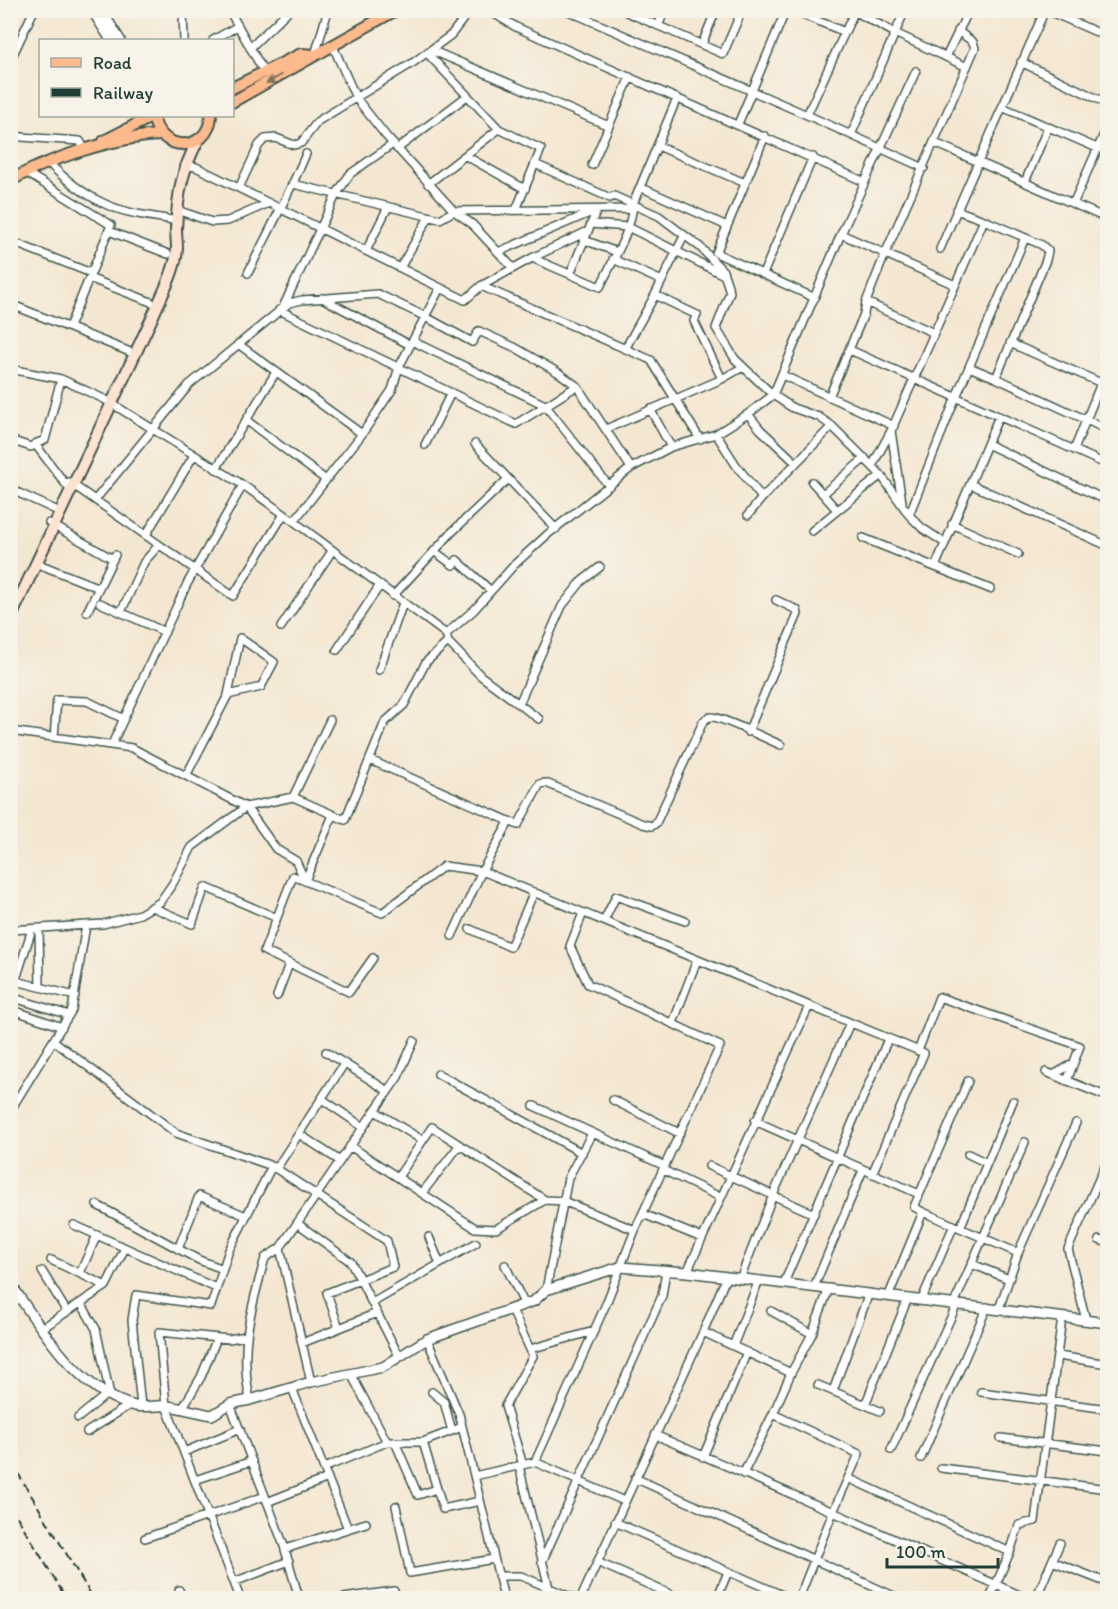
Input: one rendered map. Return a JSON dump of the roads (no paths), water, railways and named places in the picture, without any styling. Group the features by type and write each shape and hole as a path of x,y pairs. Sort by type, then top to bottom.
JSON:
{"main road":[{"path":"234,101 396,10"},
{"path":"234,87 301,54 315,55"},
{"path":"85,150 151,117"},
{"path":"153,117 160,135 176,144 198,140"},
{"path":"209,128 211,117"},
{"path":"185,165 198,140 218,117"},
{"path":"10,181 25,172 85,150 144,136 160,135"},
{"path":"10,606 52,524 170,274 177,248 177,215 185,165 185,144"},
{"path":"10,174 25,172"},
{"path":"132,353 176,232"},
{"path":"10,619 52,524"}],"street":[{"path":"12,56 34,10"},
{"path":"92,10 110,39"},
{"path":"100,10 119,39"},
{"path":"183,10 184,39"},
{"path":"229,10 264,72"},
{"path":"250,48 289,10"},
{"path":"315,55 328,10"},
{"path":"239,188 259,145 265,139 276,138 294,145 301,142 318,122 451,35 470,10"},
{"path":"488,10 516,27 865,182"},
{"path":"567,10 924,168"},
{"path":"622,10 723,54 740,15"},
{"path":"658,26 665,10"},
{"path":"702,44 716,10"},
{"path":"738,124 786,10"},
{"path":"791,10 807,14 844,32"},
{"path":"851,135 905,10"},
{"path":"946,57 969,10"},
{"path":"940,249 1045,10 1107,37"},
{"path":"807,115 854,11 966,67"},
{"path":"215,39 238,26"},
{"path":"829,397 850,350 885,254 924,168 975,45 958,32"},
{"path":"333,46 356,98 395,147 454,212 472,224 512,267"},
{"path":"429,51 499,129 541,149 516,210"},
{"path":"429,51 609,126"},
{"path":"1021,62 1107,104"},
{"path":"10,930 103,924 140,914 160,902 192,847 246,807 293,797 345,820 385,722 404,705 426,662 515,564 631,468 670,447 716,434 748,414 772,395 841,234 916,71"},
{"path":"592,165 630,77"},
{"path":"281,309 336,195 350,174 395,147 468,96"},
{"path":"532,258 600,287 628,227 640,187 677,98"},
{"path":"1002,107 1097,148"},
{"path":"1073,204 1107,125"},
{"path":"1025,182 1048,127"},
{"path":"428,184 499,129"},
{"path":"10,132 21,137 80,141 85,150"},
{"path":"765,136 716,253 814,298"},
{"path":"934,142 1107,219"},
{"path":"658,146 745,183"},
{"path":"249,273 306,154"},
{"path":"466,156 525,189"},
{"path":"763,274 813,158"},
{"path":"49,163 68,180 103,203 125,210 177,215 212,222 228,221 269,202"},
{"path":"535,164 610,198 614,196 633,207 659,216 699,247 723,271 730,292 716,328 735,359 772,395 793,408 819,417 832,426 872,466 909,515 922,528 945,543"},
{"path":"185,165 196,166 465,300 512,267 590,228 628,227 724,276"},
{"path":"25,172 111,225 69,327"},
{"path":"293,184 440,219 454,212 597,210 633,207"},
{"path":"640,187 727,226"},
{"path":"366,250 388,207"},
{"path":"570,274 597,210"},
{"path":"498,252 597,210"},
{"path":"956,210 1042,245 1048,251 1048,256 996,378"},
{"path":"400,267 429,217"},
{"path":"872,466 915,379 984,220"},
{"path":"109,231 168,254"},
{"path":"841,234 956,285"},
{"path":"625,348 655,295 684,236"},
{"path":"909,515 956,397 1025,238"},
{"path":"584,240 617,252"},
{"path":"10,241 151,302"},
{"path":"613,259 662,281"},
{"path":"482,286 651,360 700,439"},
{"path":"294,521 362,434 392,390 399,367 440,288"},
{"path":"95,500 189,385 281,309 296,301 378,294 424,315 472,342 479,331 516,348 559,373 577,386 631,468"},
{"path":"655,295 697,315 694,321 722,379"},
{"path":"321,298 411,343 545,405 609,486"},
{"path":"866,302 934,333"},
{"path":"10,304 132,353"},
{"path":"281,309 516,424 577,386"},
{"path":"237,344 362,434"},
{"path":"1010,344 1104,384 1074,450"},
{"path":"850,350 1107,465"},
{"path":"969,367 1107,430"},
{"path":"606,429 743,368"},
{"path":"10,369 61,379 109,402 243,485 403,603 447,638 481,676 539,719"},
{"path":"216,469 276,372"},
{"path":"782,375 892,429"},
{"path":"10,440 32,447 45,440 61,379"},
{"path":"425,446 451,393"},
{"path":"650,410 670,447"},
{"path":"748,414 760,429 796,463"},
{"path":"935,567 999,416"},
{"path":"246,420 326,480"},
{"path":"748,515 832,426"},
{"path":"892,429 903,506"},
{"path":"716,434 736,465 762,498"},
{"path":"35,444 70,484 233,596 284,514"},
{"path":"475,444 556,529"},
{"path":"987,444 1107,501"},
{"path":"146,535 194,455"},
{"path":"823,494 865,458"},
{"path":"812,531 880,476"},
{"path":"393,596 452,532 508,479"},
{"path":"812,482 837,510"},
{"path":"970,484 1107,546"},
{"path":"112,744 195,570 243,485"},
{"path":"10,489 58,511"},
{"path":"52,524 114,557 87,612"},
{"path":"952,524 1018,554"},
{"path":"863,538 990,590"},
{"path":"120,612 144,562 159,545"},
{"path":"281,627 332,551"},
{"path":"434,551 453,565 457,560 491,591"},
{"path":"36,563 99,588"},
{"path":"519,704 562,606 582,581 600,567"},
{"path":"336,650 380,585"},
{"path":"748,732 798,614 794,608 776,600"},
{"path":"100,603 165,632"},
{"path":"379,670 403,603"},
{"path":"186,776 228,695 240,638 274,662 261,687 228,695"},
{"path":"54,737 57,700 87,701 124,719"},
{"path":"370,760 518,825 536,789 540,784 546,783 652,826 656,823 703,722 707,718 723,719 781,745"},
{"path":"293,797 330,720"},
{"path":"10,731 132,748 246,807 276,849 296,861 305,881"},
{"path":"305,881 333,815"},
{"path":"453,936 482,871 509,822"},
{"path":"373,958 349,992 264,951 293,876 382,913 444,866 482,871 924,1053 872,1174"},
{"path":"152,907 192,924 205,887 277,918"},
{"path":"470,929 510,947 534,892"},
{"path":"604,921 616,896 685,921"},
{"path":"536,1462 594,1331 635,1230 720,1046 588,984 570,946 583,913"},
{"path":"10,1111 69,1015 75,996 86,925"},
{"path":"36,928 11,998 69,1015"},
{"path":"36,928 40,987"},
{"path":"673,1023 697,960"},
{"path":"277,996 290,964"},
{"path":"16,981 75,996"},
{"path":"918,1051 939,998 1080,1046 1068,1081"},
{"path":"687,1272 809,1006"},
{"path":"10,1009 62,1027"},
{"path":"740,1279 773,1195 850,1023"},
{"path":"784,1283 888,1039"},
{"path":"54,1041 176,1133 274,1168 387,1241 393,1267 327,1293 339,1328"},
{"path":"250,1400 245,1380 246,1336 265,1258 280,1248 375,1111 398,1077 414,1041"},
{"path":"326,1052 388,1090"},
{"path":"1074,1063 1050,1074 1107,1096"},
{"path":"141,1406 132,1320 136,1295 211,1306 229,1250 246,1216 274,1168 345,1064"},
{"path":"438,1074 582,1154"},
{"path":"968,1082 914,1206 1018,1253"},
{"path":"322,1099 363,1127"},
{"path":"613,1100 679,1133"},
{"path":"922,1299 987,1163 1013,1101"},
{"path":"534,1106 720,1197"},
{"path":"375,1111 422,1140"},
{"path":"755,1121 919,1194"},
{"path":"999,1309 1018,1253 1076,1123"},
{"path":"398,1177 432,1126 459,1146 545,1200 563,1201 635,1230"},
{"path":"546,1290 568,1178 592,1133"},
{"path":"298,1134 340,1161"},
{"path":"891,1450 1025,1142"},
{"path":"350,1146 475,1228 496,1229 545,1200"},
{"path":"422,1193 459,1146"},
{"path":"968,1154 987,1163"},
{"path":"1086,1320 1068,1249 1107,1159"},
{"path":"709,1166 814,1214"},
{"path":"814,1287 863,1170"},
{"path":"178,1249 199,1196 246,1216"},
{"path":"97,1205 199,1260 223,1269"},
{"path":"890,1295 923,1212"},
{"path":"643,1215 702,1238"},
{"path":"297,1223 351,1262 399,1356"},
{"path":"74,1225 216,1288"},
{"path":"80,1274 97,1235"},
{"path":"429,1237 440,1264"},
{"path":"1100,1240 1107,1243"},
{"path":"372,1304 477,1243"},
{"path":"41,1329 106,1286 125,1248"},
{"path":"280,1248 310,1382"},
{"path":"51,1260 106,1286"},
{"path":"972,1264 1009,1280"},
{"path":"505,1265 525,1305"},
{"path":"10,1283 41,1329 72,1367 109,1394 141,1406 166,1406 212,1414 230,1404 310,1382 383,1367 427,1339 525,1305 534,1301 546,1290 620,1267 687,1272 890,1295 1107,1323"},
{"path":"542,1562 662,1296 666,1270"},
{"path":"42,1271 67,1312"},
{"path":"581,1599 704,1332 726,1278"},
{"path":"733,1346 759,1280"},
{"path":"743,1474 773,1414 790,1373 812,1334 829,1288"},
{"path":"833,1391 869,1293"},
{"path":"865,1405 908,1298"},
{"path":"81,1303 96,1329 109,1394"},
{"path":"921,1458 987,1307"},
{"path":"512,1310 533,1356 505,1406 549,1588"},
{"path":"771,1311 812,1334"},
{"path":"302,1343 377,1313"},
{"path":"990,1599 1019,1525 1035,1521 1062,1318"},
{"path":"530,1349 594,1331"},
{"path":"240,1599 166,1406 159,1332 229,1339 246,1336"},
{"path":"704,1332 790,1373"},
{"path":"182,1409 201,1377 217,1338"},
{"path":"427,1339 459,1414 504,1599"},
{"path":"703,1457 747,1352"},
{"path":"1058,1356 1107,1364"},
{"path":"351,1374 391,1442 418,1496 437,1489"},
{"path":"818,1385 880,1411"},
{"path":"292,1388 348,1529"},
{"path":"432,1392 444,1402 452,1431"},
{"path":"981,1392 1107,1409"},
{"path":"78,1418 109,1394"},
{"path":"87,1432 131,1404"},
{"path":"230,1404 285,1550 299,1599"},
{"path":"773,1414 859,1454 833,1512 799,1599"},
{"path":"324,1468 391,1442 423,1442 462,1427"},
{"path":"184,1452 240,1429"},
{"path":"655,1436 833,1512 1026,1599"},
{"path":"1000,1438 1107,1451"},
{"path":"423,1442 443,1509 480,1501"},
{"path":"195,1480 252,1461"},
{"path":"474,1476 536,1462 624,1502"},
{"path":"941,1468 1107,1489"},
{"path":"146,1538 328,1478"},
{"path":"635,1478 898,1599"},
{"path":"848,1478 1010,1552"},
{"path":"396,1506 410,1573 494,1559"},
{"path":"615,1522 789,1599"},
{"path":"285,1550 366,1523"},
{"path":"1036,1599 1060,1543"},
{"path":"1052,1561 1107,1581"},
{"path":"234,1582 289,1562"},
{"path":"597,1562 679,1599"},
{"path":"717,1599 728,1572"},
{"path":"498,1576 521,1576 573,1599"},
{"path":"179,1590 182,1599"},
{"path":"343,1599 394,1591"}],"railway":[{"path":"10,1460 93,1598"},
{"path":"10,1505 66,1598"}]}
